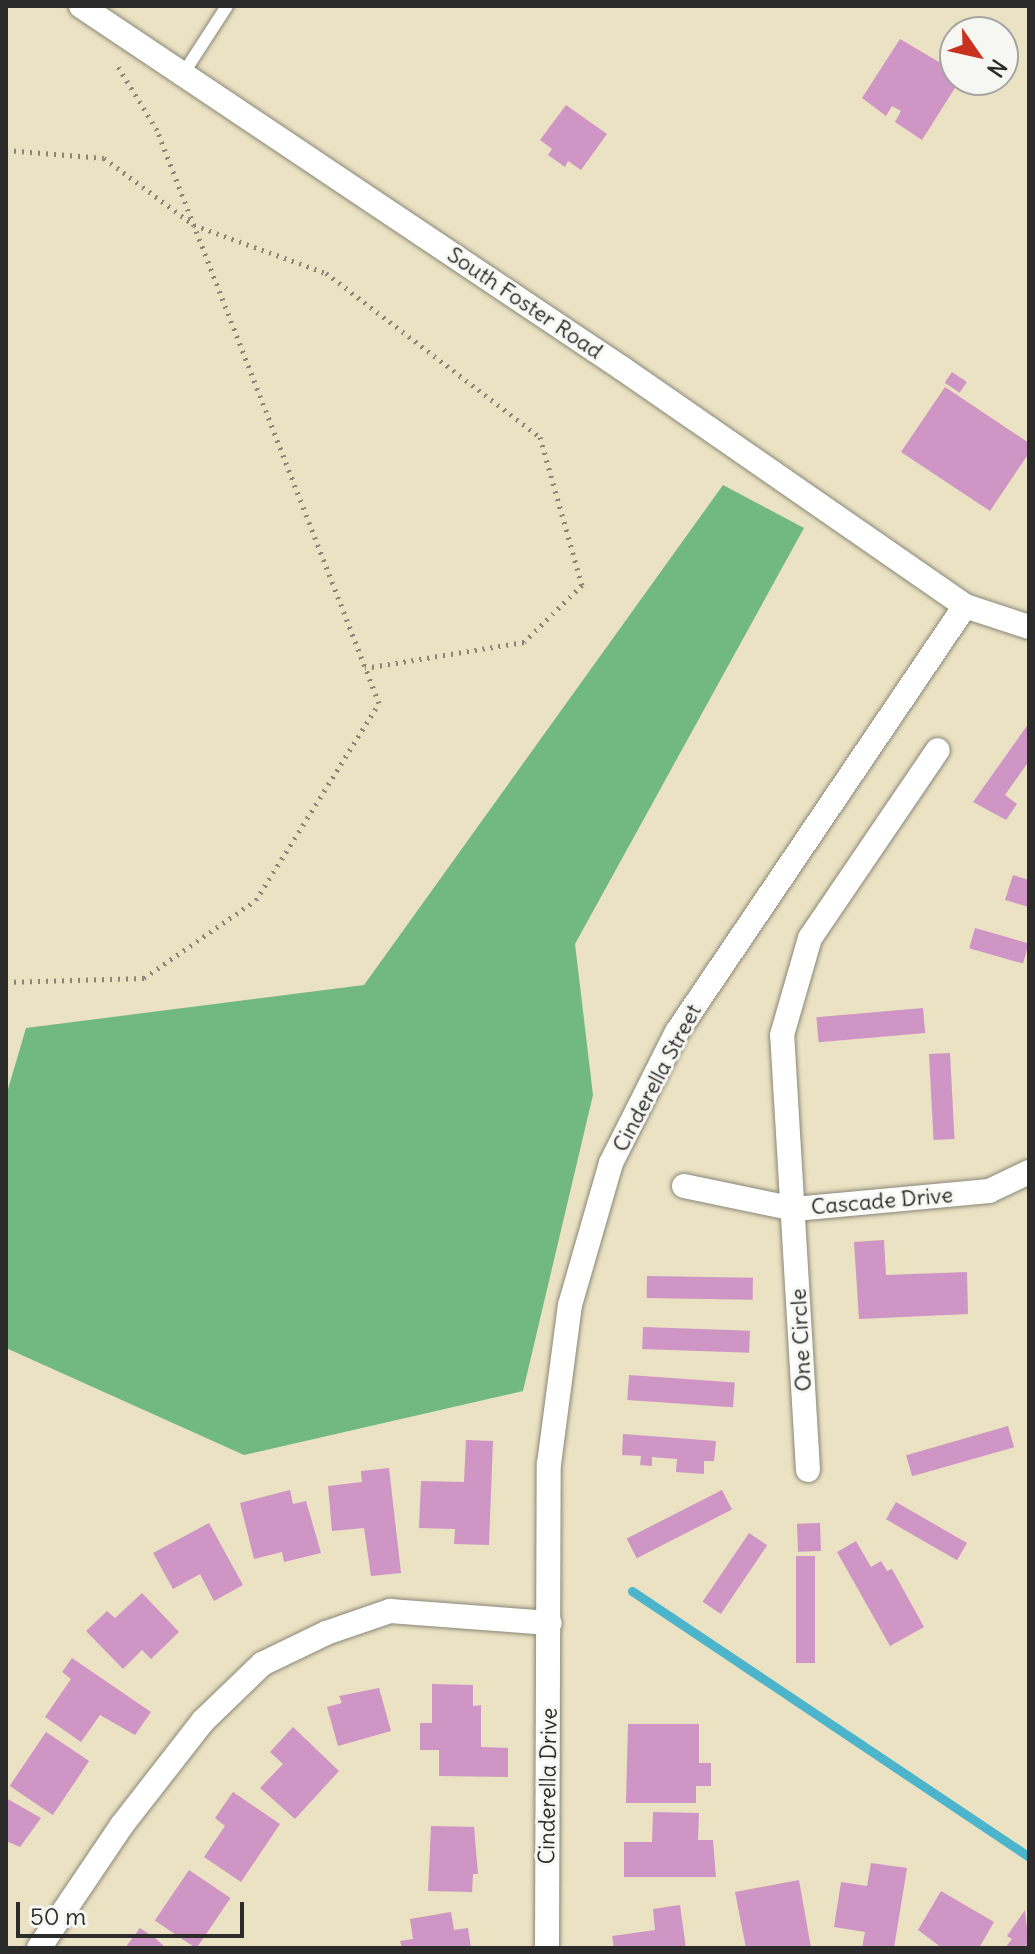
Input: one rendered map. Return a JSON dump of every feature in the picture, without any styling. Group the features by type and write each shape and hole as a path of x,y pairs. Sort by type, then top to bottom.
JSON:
{"street":[{"name":"South Foster Road","path":"81,6 623,369 965,606 1029,627"},
{"name":"Cinderella Street","path":"550,1623 549,1464 568,1320 611,1163 677,1032 965,606"},
{"name":"One Circle","path":"808,1470 795,1209 782,1035 810,938 938,750"},
{"name":"Cascade Drive","path":"684,1186 795,1209 989,1191 1029,1172"},
{"path":"39,1948 122,1825 203,1721 262,1664 326,1633 390,1611 550,1623"},
{"name":"Cinderella Drive","path":"547,1948 550,1623"}],"lane":[{"path":"183,74 227,6"}],"path":[{"path":"6,982 144,978 256,900 379,703 157,130 111,56"},
{"path":"6,150 104,158 194,225 326,273 540,437 582,585 524,642 365,668"}],"green space":[{"path":"723,485 804,528 575,944 593,1095 523,1391 244,1455 6,1348 6,1096 26,1028 364,985"}],"building":[{"path":"900,39 939,62 939,96 950,96 922,140 895,122 901,111 892,106 886,116 862,98"},
{"path":"566,105 607,134 581,170 568,161 565,167 548,155 552,149 540,140"},
{"path":"952,372 967,382 960,393 945,383"},
{"path":"945,387 1029,443 1029,453 990,511 901,452"},
{"path":"1029,723 1029,761 1005,795 1017,804 1006,820 973,802"},
{"path":"1013,875 1029,880 1029,907 1005,900"},
{"path":"975,928 1029,943 1023,964 969,948"},
{"path":"923,1008 925,1033 819,1042 816,1017"},
{"path":"950,1053 955,1139 934,1140 929,1054"},
{"path":"884,1240 886,1275 967,1272 968,1314 859,1319 854,1242"},
{"path":"647,1276 753,1278 753,1300 647,1298"},
{"path":"643,1327 750,1331 749,1353 642,1349"},
{"path":"629,1375 735,1382 733,1407 627,1400"},
{"path":"1008,1426 1014,1447 912,1476 906,1455"},
{"path":"623,1434 716,1441 714,1461 704,1461 704,1474 676,1472 677,1459 652,1457 652,1466 640,1465 641,1456 622,1455"},
{"path":"466,1440 493,1441 489,1545 454,1544 455,1529 419,1528 421,1481 464,1482"},
{"path":"389,1468 401,1573 371,1576 364,1528 332,1531 328,1486 362,1482 361,1471"},
{"path":"290,1490 293,1504 306,1501 321,1553 284,1562 282,1552 254,1559 240,1503"},
{"path":"722,1490 732,1510 637,1558 627,1539"},
{"path":"896,1502 967,1543 957,1560 886,1519"},
{"path":"209,1523 243,1585 214,1601 200,1574 173,1589 153,1553"},
{"path":"820,1523 821,1551 798,1552 797,1524"},
{"path":"749,1533 767,1545 721,1614 703,1602"},
{"path":"856,1541 871,1567 881,1561 887,1571 892,1569 924,1627 890,1646 837,1552"},
{"path":"796,1556 815,1556 815,1663 796,1663"},
{"path":"142,1593 179,1632 151,1659 142,1650 123,1669 86,1631 107,1611 115,1618"},
{"path":"72,1658 151,1712 135,1735 100,1715 81,1742 45,1717 71,1679 62,1672"},
{"path":"432,1684 473,1685 473,1706 481,1705 481,1747 508,1748 508,1777 439,1776 439,1750 420,1750 420,1723 432,1723"},
{"path":"379,1688 391,1731 338,1746 327,1707 342,1703 339,1696"},
{"path":"628,1724 699,1724 699,1763 711,1763 711,1786 696,1786 696,1803 626,1803"},
{"path":"293,1727 339,1771 295,1819 260,1788 283,1764 270,1752"},
{"path":"46,1732 89,1761 53,1815 10,1786"},
{"path":"233,1792 280,1824 241,1882 204,1857 225,1826 215,1818"},
{"path":"6,1798 41,1818 20,1847 6,1841"},
{"path":"653,1812 699,1813 698,1840 713,1840 716,1877 624,1877 624,1842 652,1842"},
{"path":"431,1826 474,1827 478,1874 473,1874 472,1892 428,1891"},
{"path":"871,1863 907,1868 894,1948 862,1948 865,1932 834,1927 841,1882 867,1886"},
{"path":"189,1870 230,1898 197,1948 155,1921"},
{"path":"799,1880 811,1948 746,1948 735,1892"},
{"path":"941,1891 994,1922 979,1948 942,1948 918,1930"},
{"path":"680,1905 686,1948 614,1948 612,1936 655,1930 653,1909"},
{"path":"1025,1910 1029,1948 1005,1948 1012,1939 1007,1936"},
{"path":"451,1912 454,1930 468,1928 471,1948 402,1948 400,1941 413,1939 410,1919"},
{"path":"140,1928 155,1938 166,1948 125,1948"}],"waterway":[{"path":"632,1591 1029,1857"}]}
